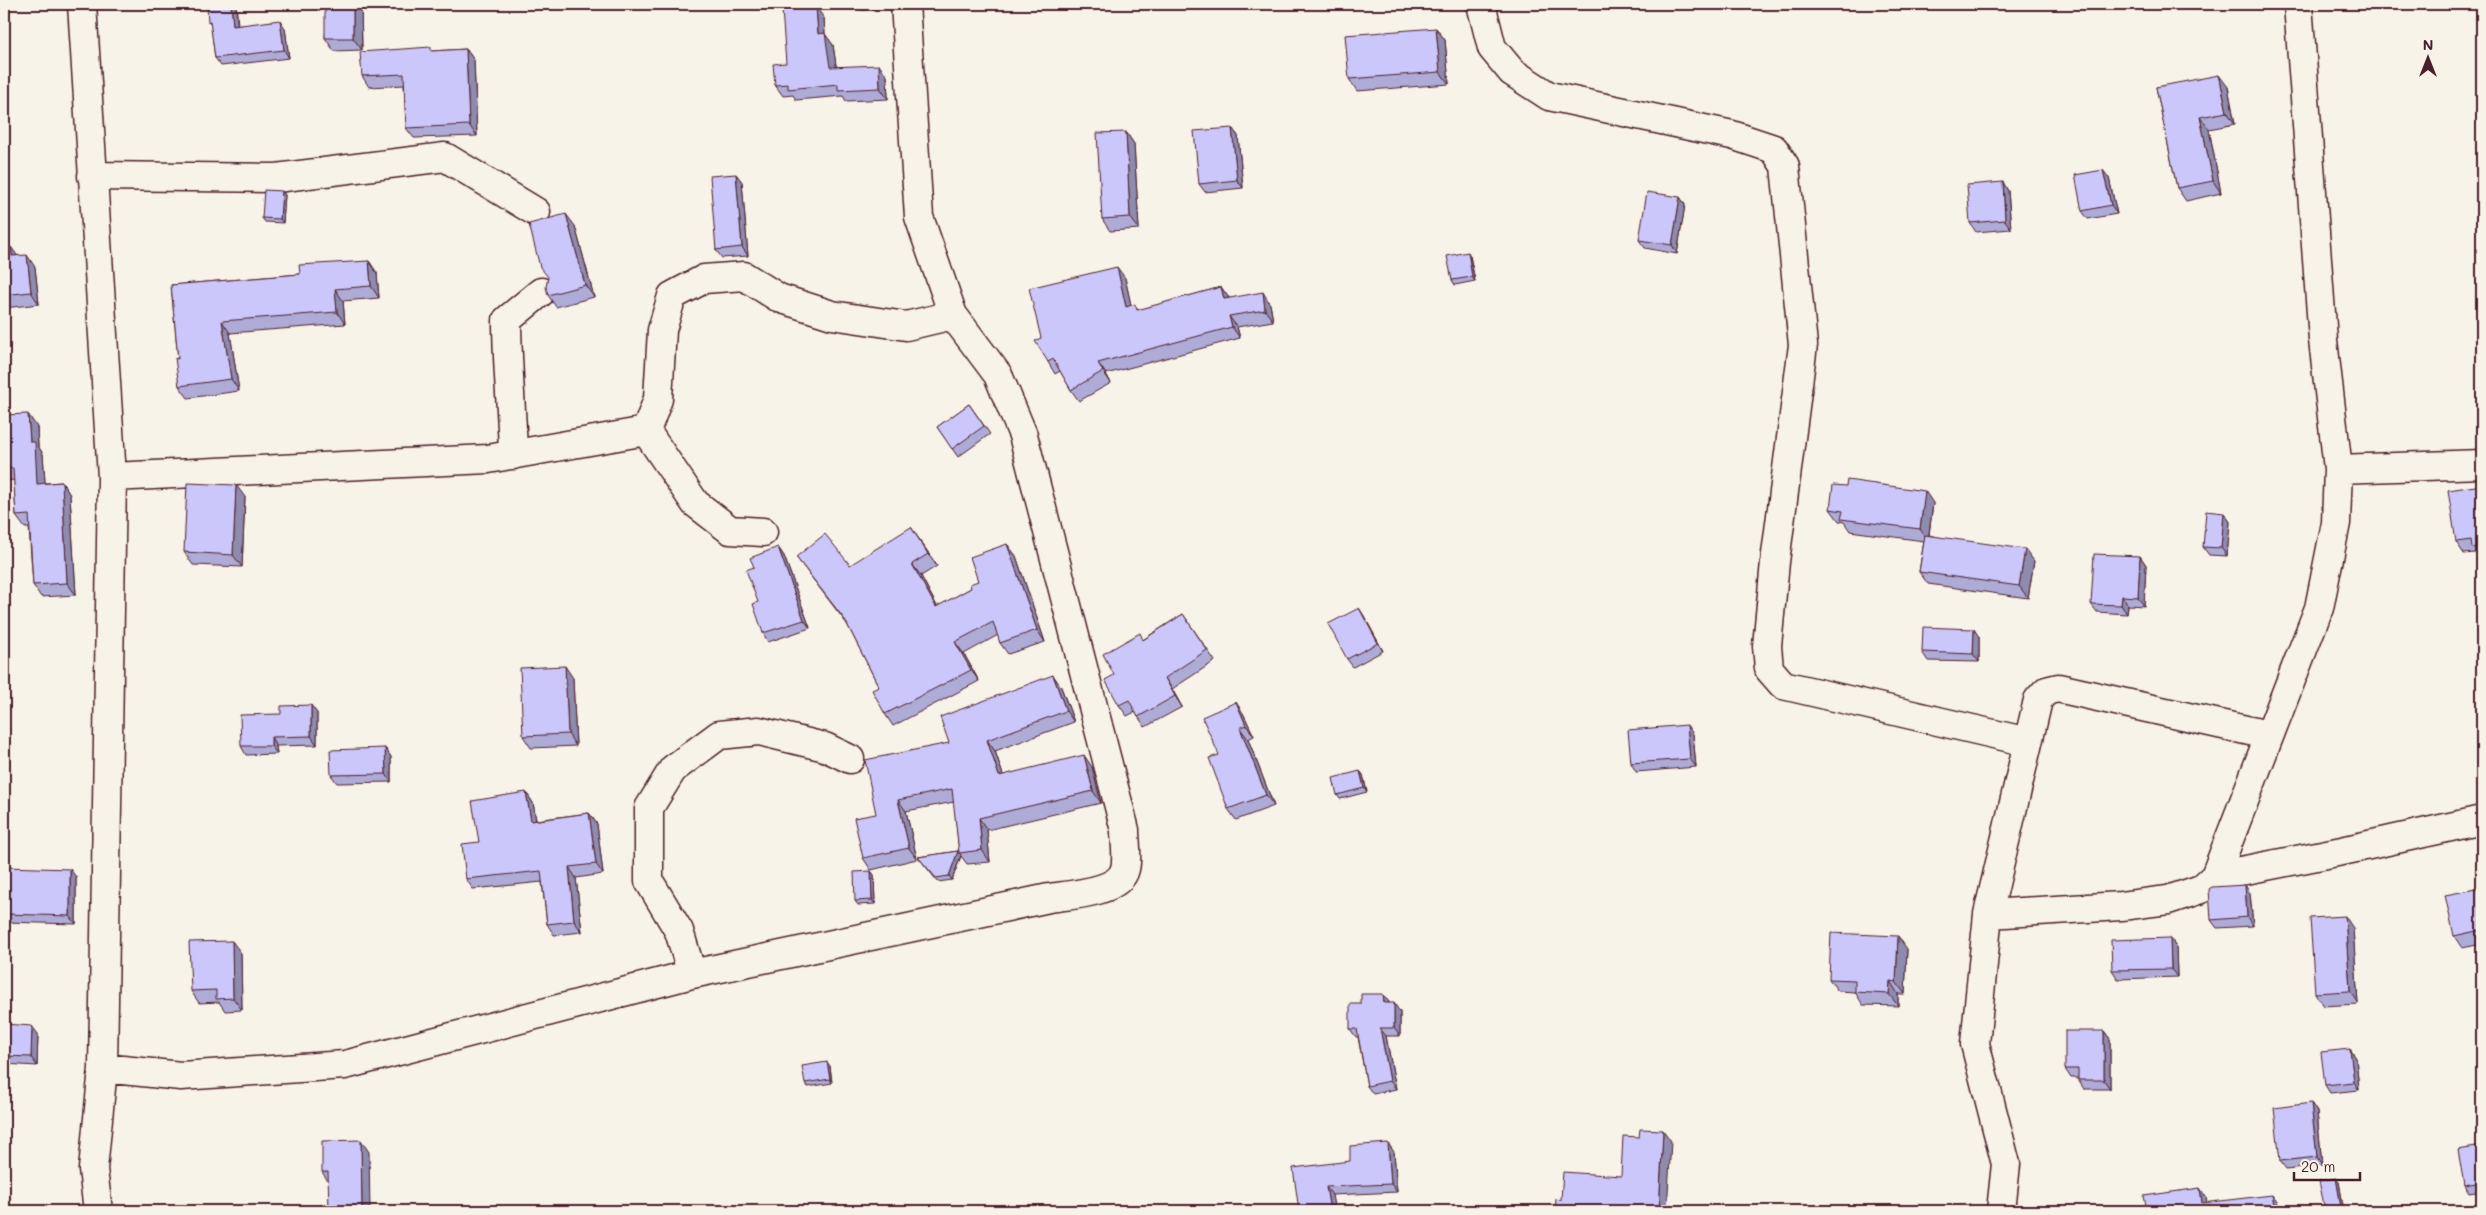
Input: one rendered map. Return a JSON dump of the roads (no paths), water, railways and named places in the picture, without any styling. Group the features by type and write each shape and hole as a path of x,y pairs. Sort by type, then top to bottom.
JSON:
{"street":[{"path":"82,4 112,477 103,1068 94,1169 98,1211"},
{"path":"103,1068 180,1076 345,1065 692,974 1049,898 1097,890 1115,884 1125,870 1125,830 1023,435 998,375 953,315 919,217 905,4"},
{"path":"1481,4 1492,48 1512,72 1549,96 1732,135 1774,149 1785,166 1803,345 1775,562 1767,646 1769,669 1784,685 2028,742"},
{"path":"1988,914 2121,906 2168,900 2201,889 2215,876 2268,735 2304,650 2319,608 2336,523 2338,469 2323,340 2298,4"},
{"path":"92,176 276,178 445,157 536,212"},
{"path":"646,431 658,399 662,330 672,296 704,279 744,276 779,298 832,315 906,326 953,315"},
{"path":"513,455 512,394 507,356 507,320 541,292"},
{"path":"112,477 488,459 646,431"},
{"path":"646,431 695,503 730,530 763,532"},
{"path":"2338,469 2482,464"},
{"path":"2001,1211 2006,1164 1975,1044 1988,914 2038,700 2046,690 2058,688 2268,735"},
{"path":"692,974 679,931 649,881 649,808 673,769 719,735 759,731 826,747 850,758"},
{"path":"2215,876 2342,851 2482,820"}]}
